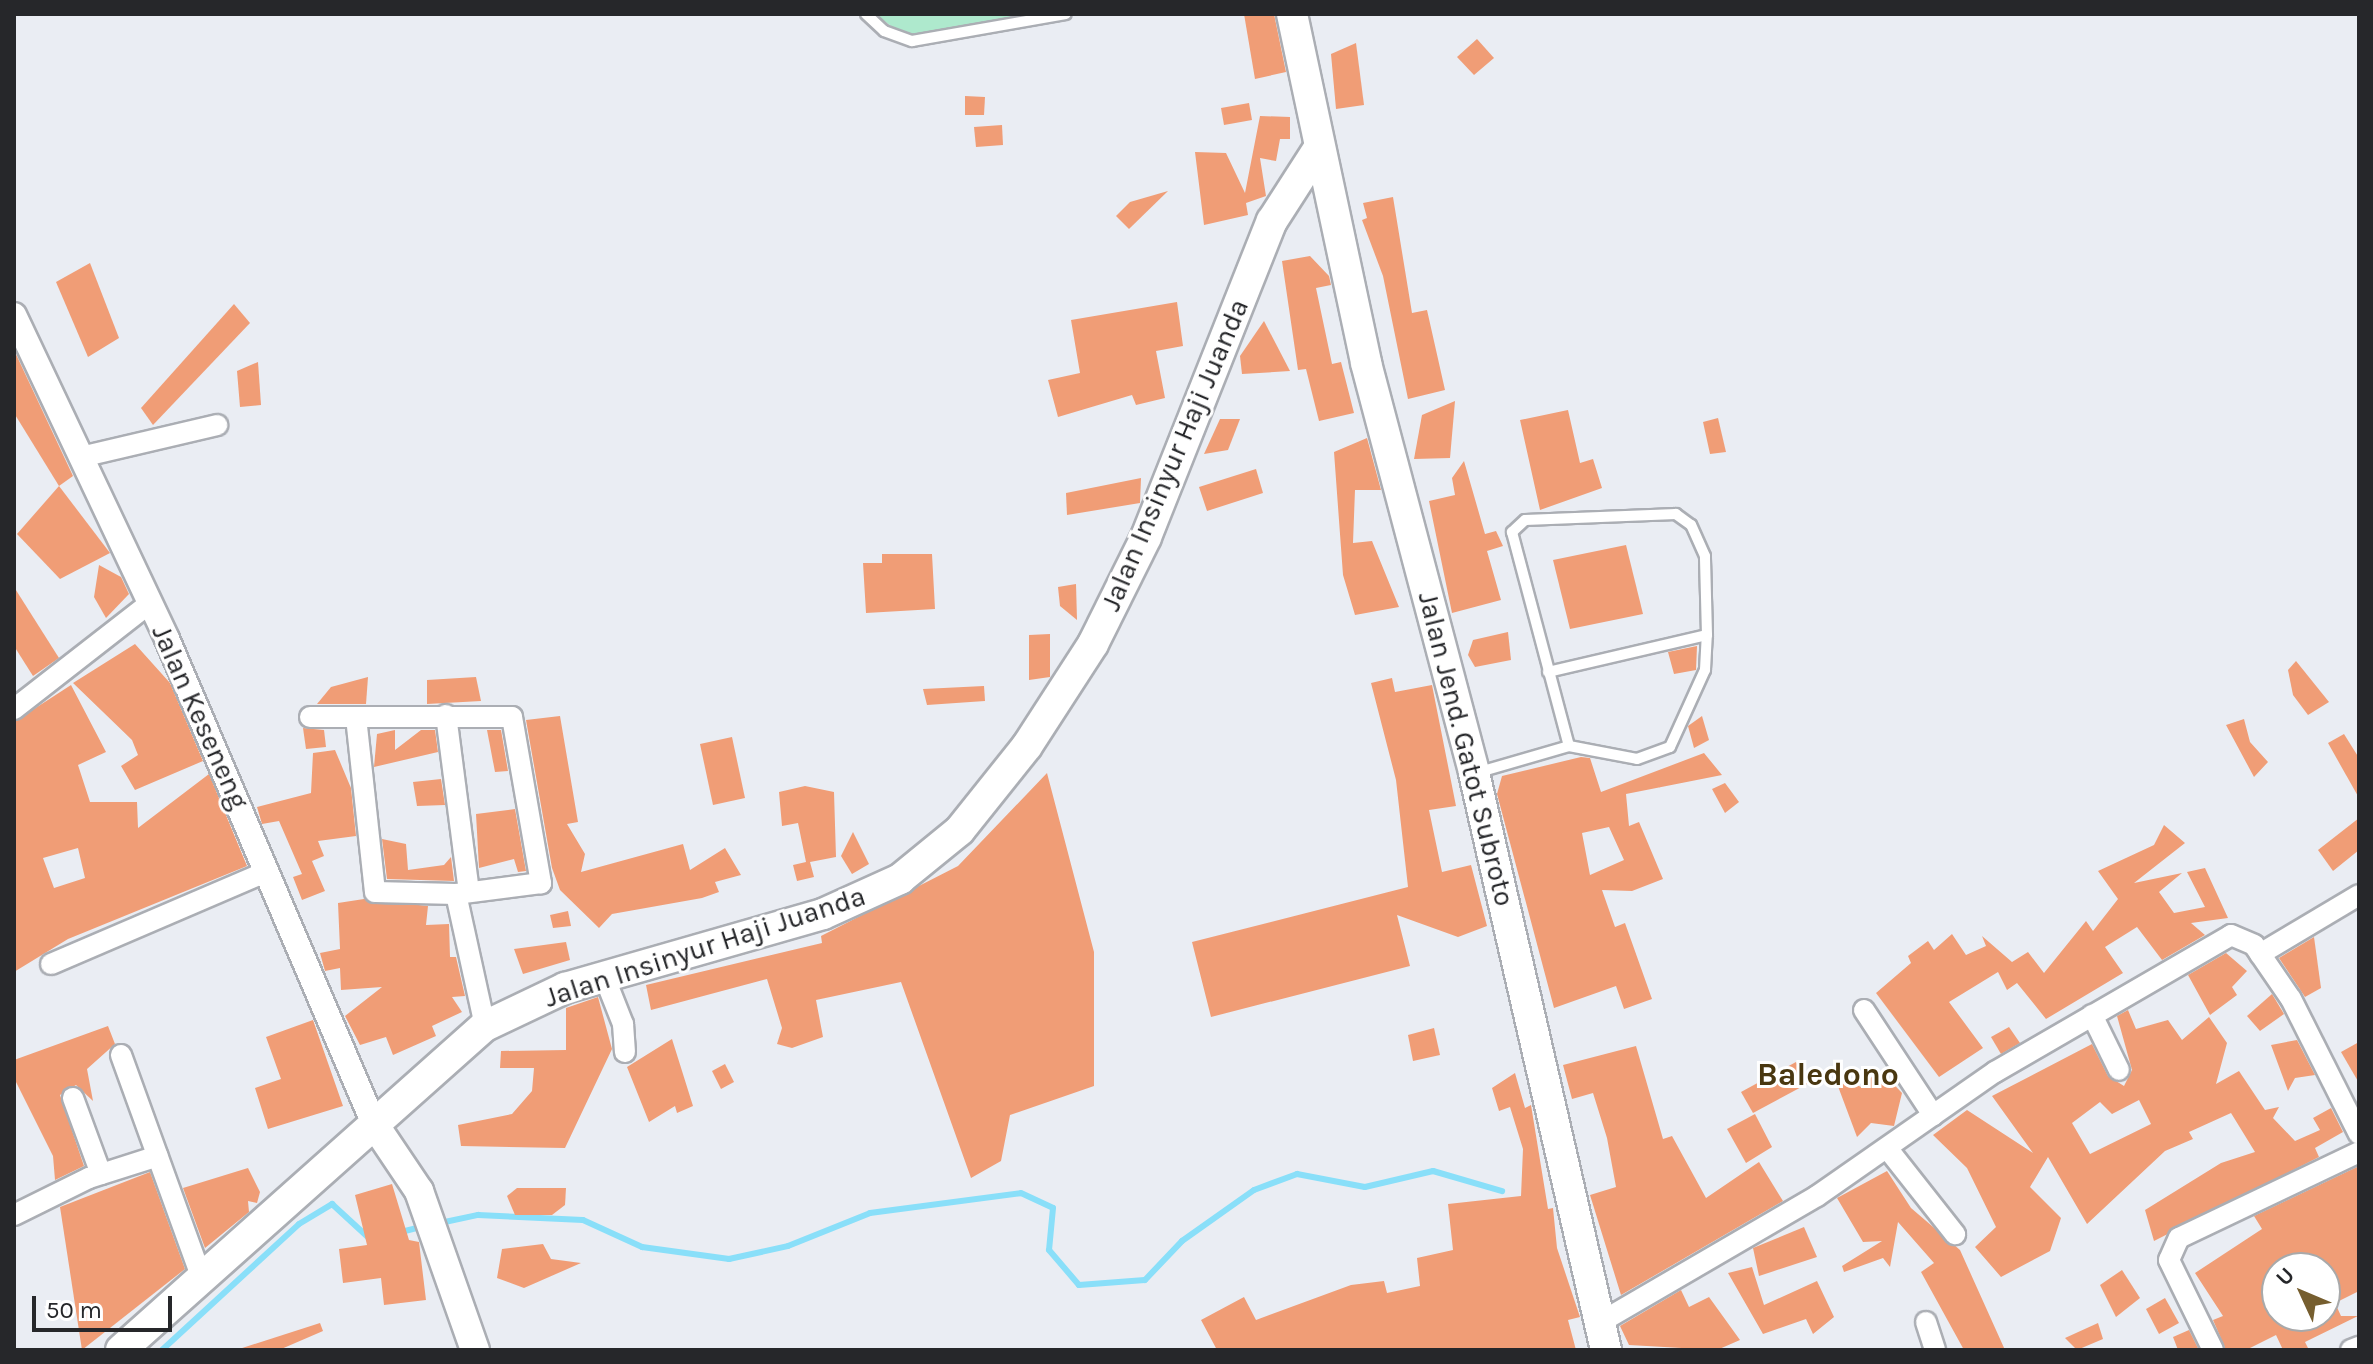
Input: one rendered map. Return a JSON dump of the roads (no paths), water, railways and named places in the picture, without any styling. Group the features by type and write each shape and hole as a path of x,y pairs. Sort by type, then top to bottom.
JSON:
{"main road":[{"name":"Jalan Jend. Gatot Subroto","path":"1292,14 1317,151 1474,773 1602,1336"},
{"name":"Jalan Insinyur Haji Juanda","path":"121,1350 485,1026 604,976 755,935 879,890 938,852 976,811 1093,644 1146,537 1267,232 1317,151"},
{"path":"374,1124 409,1170 432,1225 475,1350"}],"street":[{"name":"Jalan Keseneng","path":"14,315 149,604 268,871 374,1124"},
{"path":"81,457 217,425"},
{"path":"14,709 149,604"},
{"path":"310,717 505,713 518,723 543,880 463,893 373,891 356,718"},
{"path":"446,715 463,893 485,1026"},
{"path":"51,964 268,871"},
{"path":"2260,954 2359,895"},
{"path":"1602,1336 1933,1115 2219,938 2238,935 2260,954 2318,1044 2359,1134"},
{"path":"604,976 623,1024 625,1052"},
{"path":"1864,1010 1933,1115"},
{"path":"2092,1015 2119,1070"},
{"path":"121,1055 202,1279"},
{"path":"73,1098 101,1174"},
{"path":"1887,1148 1955,1234"},
{"path":"2213,1350 2169,1260 2179,1238 2359,1152"},
{"path":"14,1215 101,1174 158,1156"},
{"path":"1926,1322 1935,1350"},
{"path":"2351,1350 2359,1347"}],"lane":[{"path":"866,14 884,31 912,41 1066,14"},
{"path":"1474,773 1569,746 1624,758 1667,751 1695,700 1707,635 1705,556 1683,518 1617,513 1525,520 1511,538 1569,746"},
{"path":"1548,672 1707,635"}],"waterway":[{"path":"440,1223 478,1215 583,1220 642,1247 729,1259 788,1246 870,1213 1021,1193 1053,1208 1049,1250 1079,1285 1145,1280 1182,1241 1254,1190 1297,1174 1365,1187 1433,1171 1502,1191"},
{"path":"162,1350 299,1224 332,1204 370,1239"},
{"path":"401,1232 425,1226"}],"district":[{"name":"Baledono","path":"1828,1075"}]}
